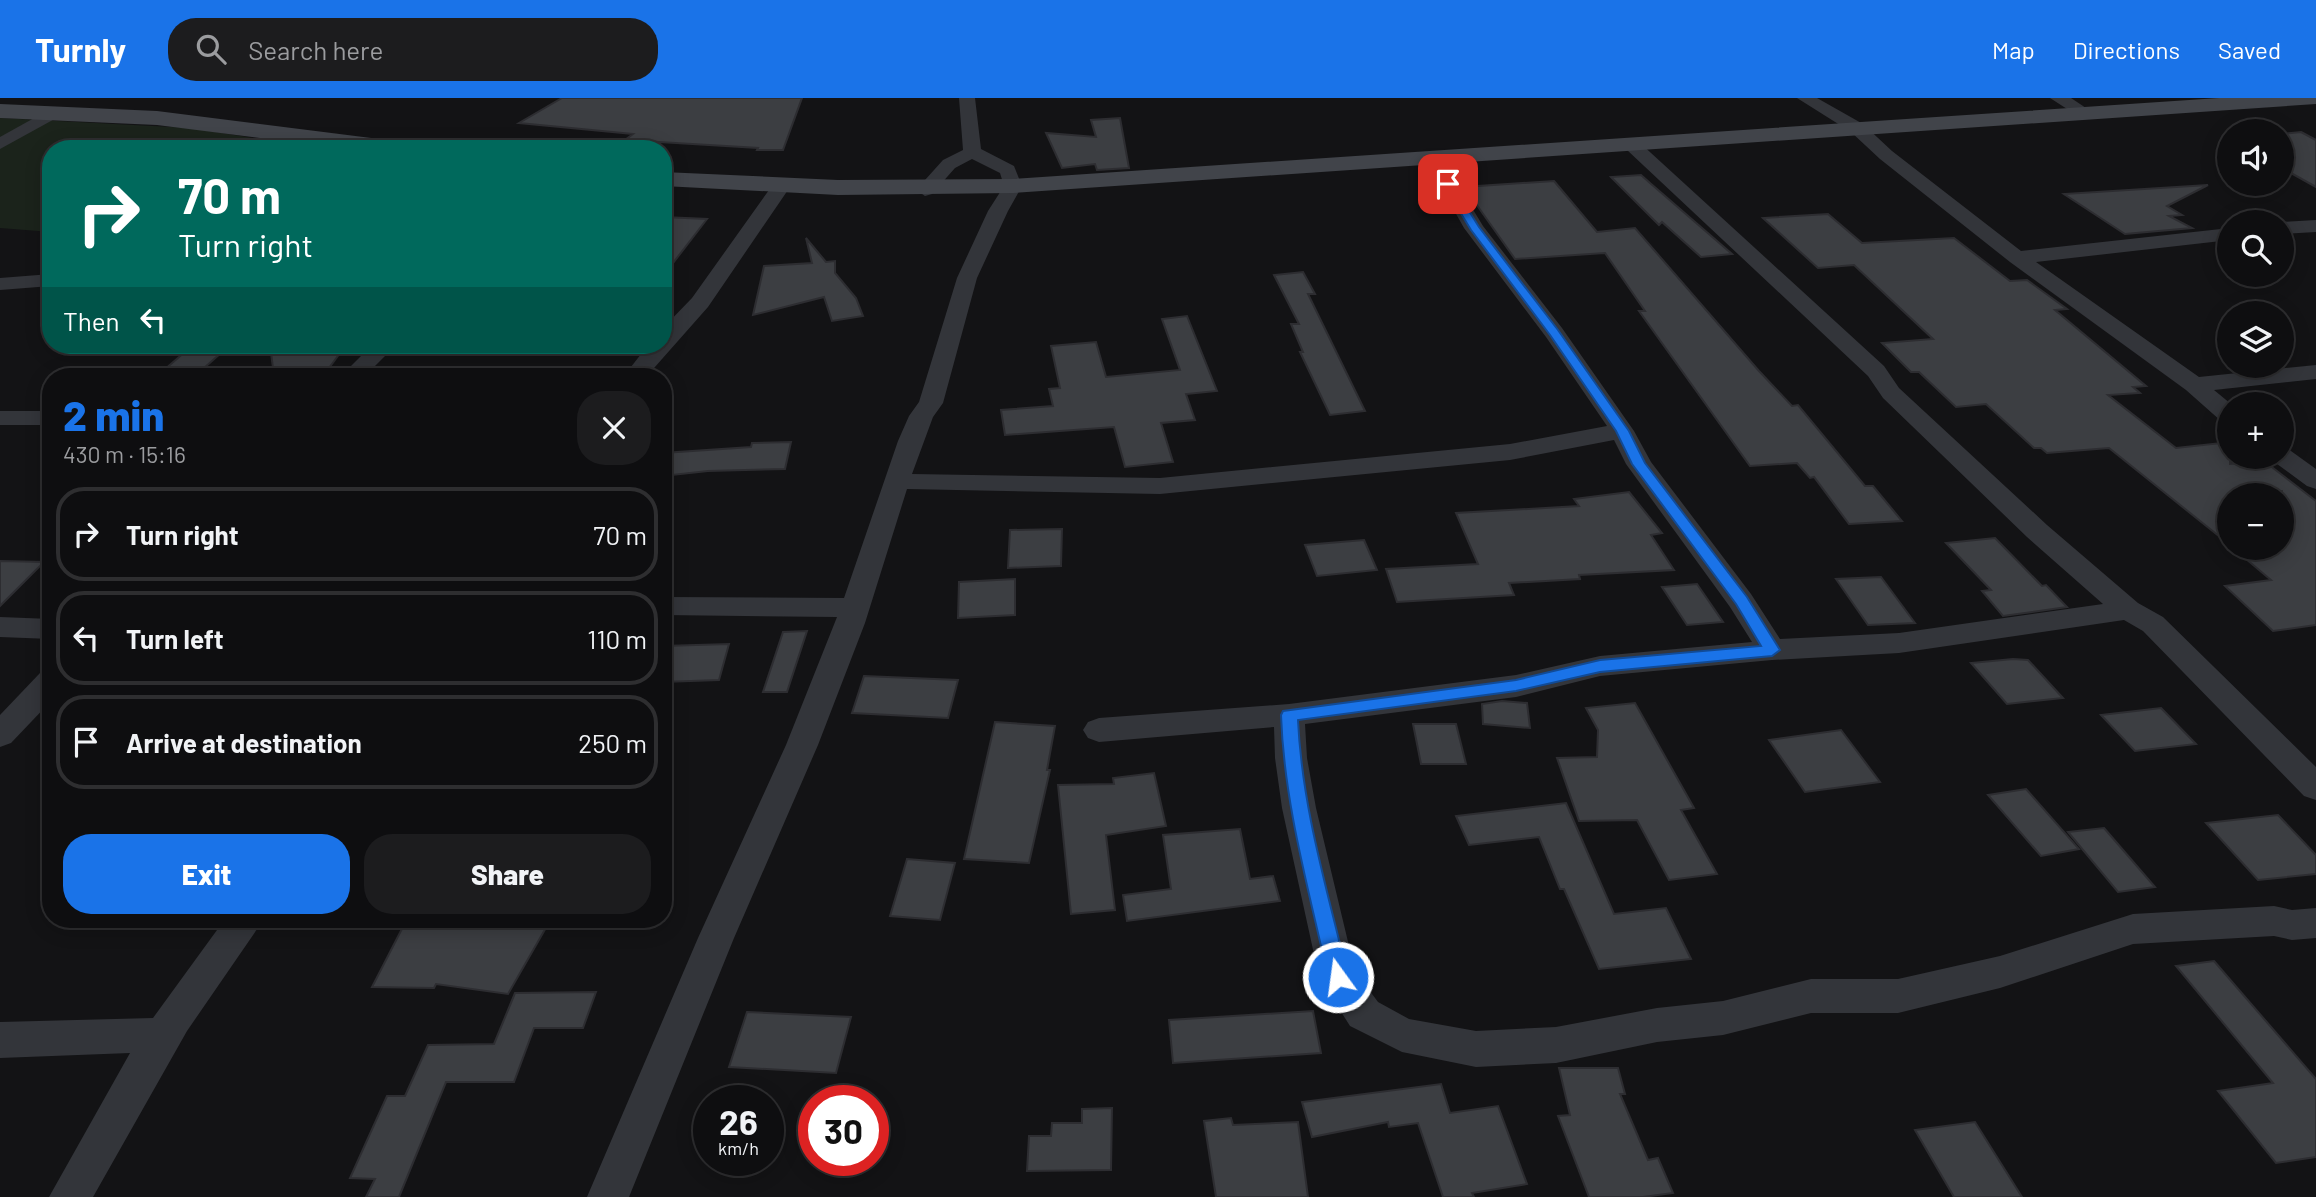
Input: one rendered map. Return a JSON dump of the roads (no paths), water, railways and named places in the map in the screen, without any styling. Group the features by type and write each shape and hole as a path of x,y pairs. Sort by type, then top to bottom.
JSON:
{"main road":[{"path":"672,180 781,187 925,190 1013,186 2316,98"},
{"path":"0,111 157,118 332,140"}],"street":[{"path":"967,98 972,152"},
{"path":"1805,98 1857,128 1886,155 2017,258 2194,385 2217,405"},
{"path":"2059,98 2084,112"},
{"path":"0,144 54,112"},
{"path":"1633,146 1876,371 1891,393 2037,531 2128,610 2153,624 2316,787"},
{"path":"608,1197 716,938 802,745 854,608 911,441 921,416 931,402 967,278 998,211 1013,186 1008,170 972,152"},
{"path":"925,190 949,164 972,152"},
{"path":"1434,159 1474,228 1554,333 1622,431 1639,464 1701,545 1772,650"},
{"path":"672,332 700,302 781,187"},
{"path":"2294,227 2316,226"},
{"path":"2017,258 2217,235"},
{"path":"0,284 42,281"},
{"path":"360,368 375,354"},
{"path":"642,368 653,354"},
{"path":"2194,385 2316,372"},
{"path":"0,418 42,418"},
{"path":"898,481 1160,486 1510,452 1622,431"},
{"path":"2294,465 2316,481"},
{"path":"672,606 854,608"},
{"path":"1099,730 1289,715 1516,685 1600,666 1772,650 1899,643 2128,610"},
{"path":"0,627 42,629"},
{"path":"0,735 42,691"},
{"path":"1289,715 1291,758 1299,808 1338,977 1364,1014 1402,1035 1476,1049 1556,1045 1657,1025 1723,1018 1811,996 1898,996 2000,972 2133,929 2274,921 2292,925 2316,923"},
{"path":"71,1197 163,1035 217,953 238,928"},
{"path":"0,1040 163,1035"}]}
